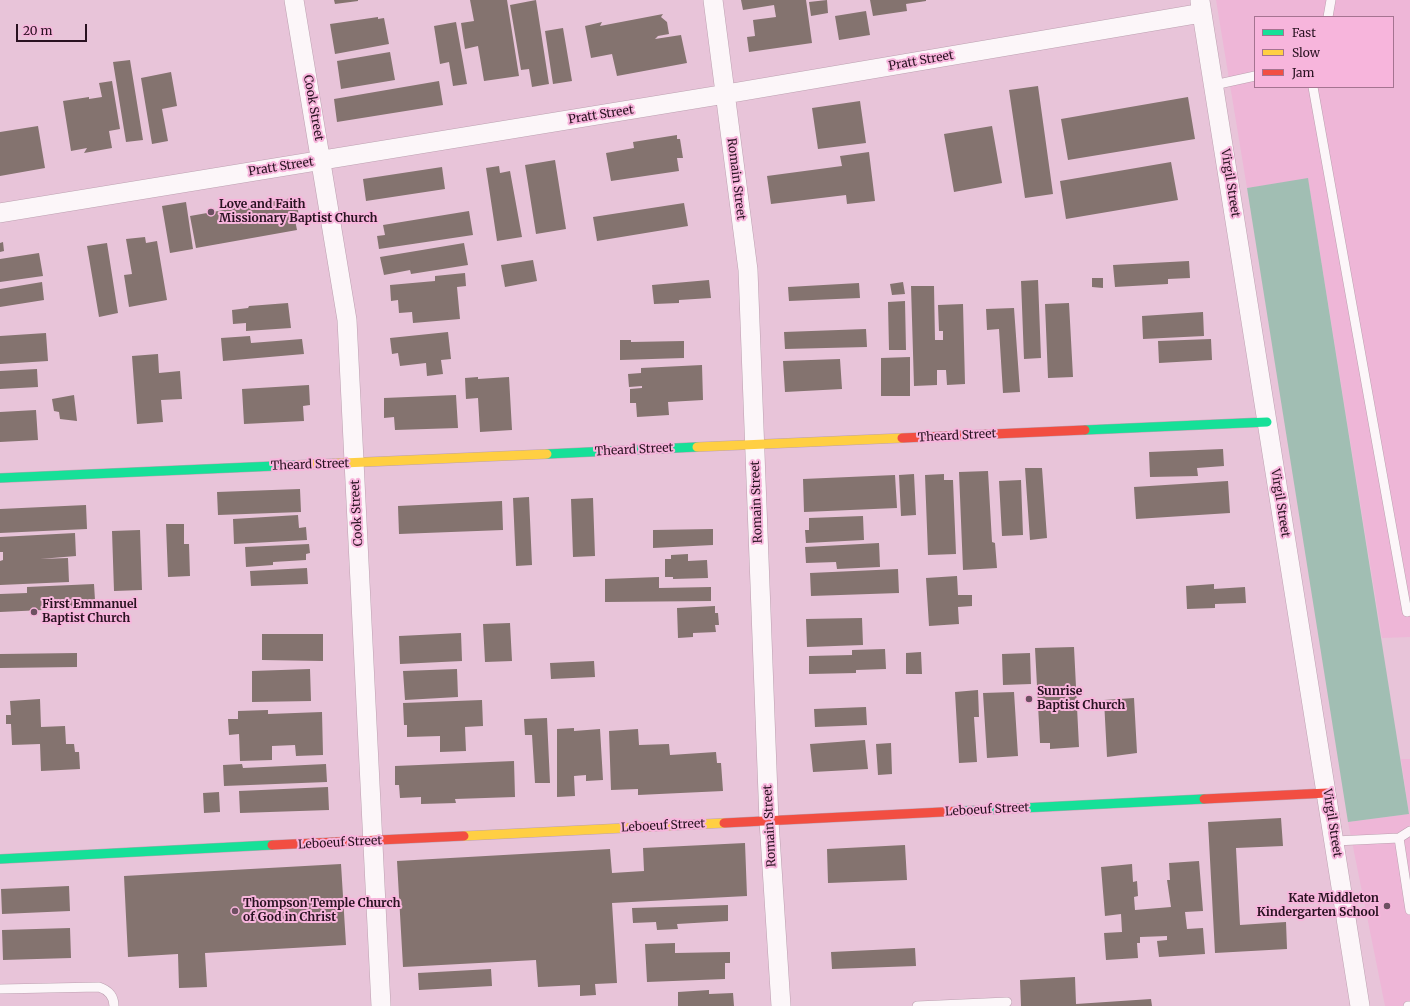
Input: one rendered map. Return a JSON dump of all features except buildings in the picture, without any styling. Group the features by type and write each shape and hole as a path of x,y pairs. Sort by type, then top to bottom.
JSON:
{"street":[{"name":"Cook Street","path":"294,0 322,161 347,320 381,1006"},
{"name":"Romain Street","path":"713,0 748,270 769,821 781,1006"},
{"name":"Pratt Street","path":"0,213 726,94 1200,6"},
{"name":"Virgil Street","path":"1200,6 1214,85 1335,841 1360,1006"},
{"name":"Theard Street","path":"0,478 1267,422"},
{"name":"Leboeuf Street","path":"0,858 372,841 1327,793"}],"lane":[{"path":"1328,16 1331,0"},
{"path":"1214,85 1254,76"},
{"path":"1313,88 1407,612 1410,611"},
{"path":"1335,841 1399,838 1410,830"},
{"path":"1399,838 1410,910"},
{"path":"0,989 99,987 107,990 114,999 114,1006"},
{"path":"916,1006 1007,1002"}],"shaded area":[{"path":"1216,0 1410,0 1410,637 1382,638 1308,179 1247,188"},
{"name":"Kate Middleton Kindergarten School","path":"1401,759 1410,759 1410,1006 1385,1006 1348,822 1409,814"}],"green space":[{"path":"1308,178 1409,814 1348,822 1247,188"}],"traffic: fast":[{"path":"1085,430 1267,422"},
{"path":"547,454 697,447"},
{"path":"0,478 298,465"},
{"path":"962,811 1204,799"},
{"path":"0,859 272,845"}],"traffic: slow":[{"path":"697,447 902,438"},
{"path":"298,465 547,454"},
{"path":"464,836 724,823"}],"traffic: jam":[{"path":"902,438 1085,430"},
{"path":"1204,799 1327,793"},
{"path":"724,823 962,811"},
{"path":"272,845 464,836"}],"place":[{"name":"Love and Faith Missionary Baptist Church","path":"211,212"},
{"name":"First Emmanuel Baptist Church","path":"34,612"},
{"name":"Sunrise Baptist Church","path":"1029,699"},
{"name":"Kate Middleton Kindergarten School","path":"1387,906"},
{"name":"Thompson Temple Church of God in Christ","path":"235,911"}]}
